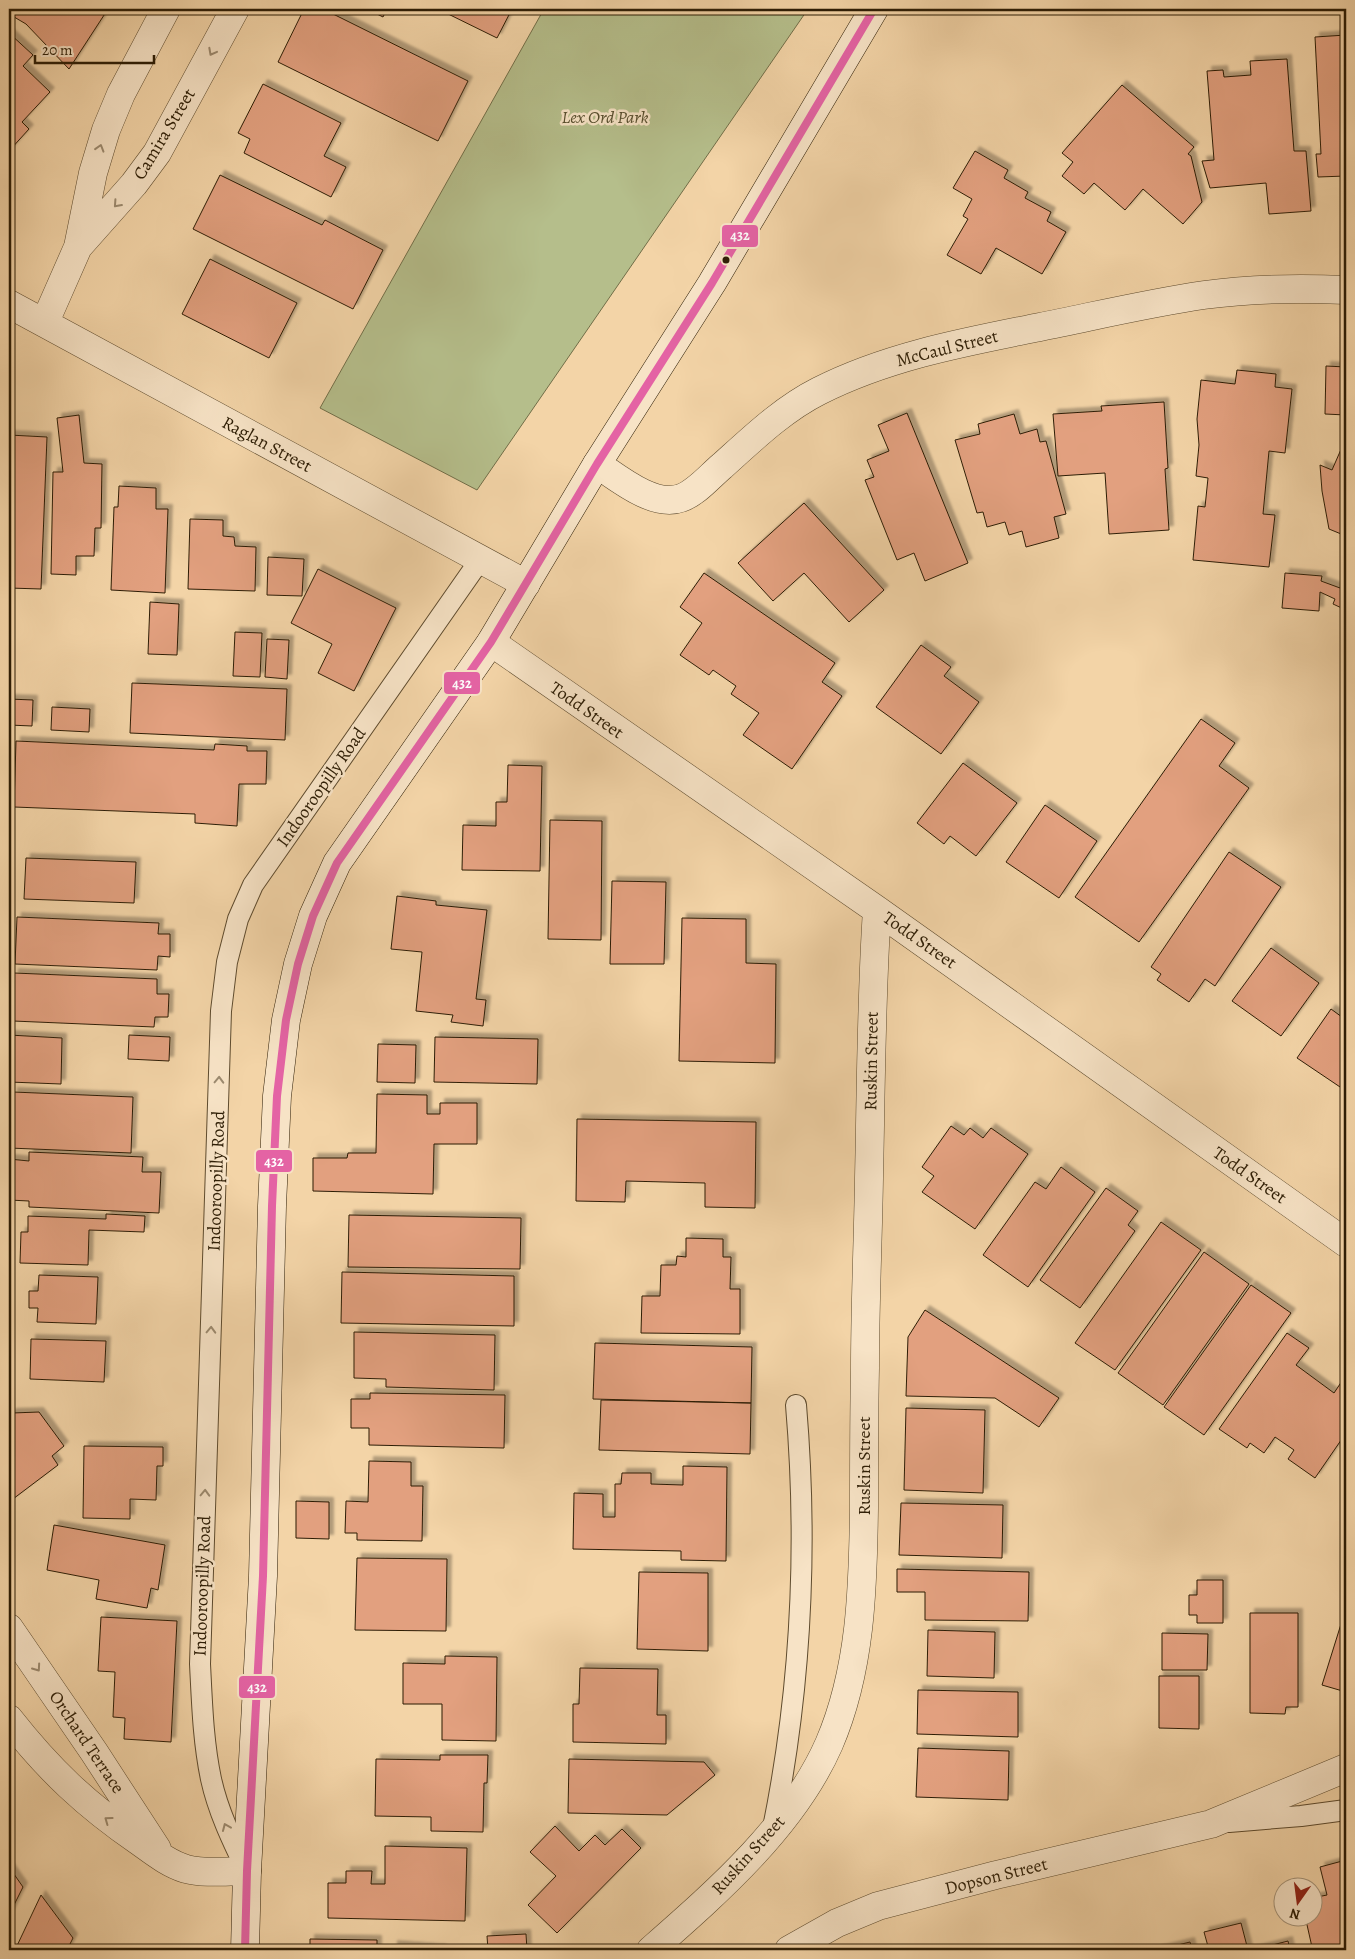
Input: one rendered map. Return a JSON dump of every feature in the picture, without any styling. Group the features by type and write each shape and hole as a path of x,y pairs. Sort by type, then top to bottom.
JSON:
{"street":[{"name":"Camira Street","path":"44,322 78,247 93,173 106,130 121,94 166,9"},
{"name":"Camira Street","path":"78,247 134,184 157,153 235,9"},
{"name":"Indooroopilly Road","path":"245,1950 247,1871 263,1576 277,1096 286,1020 298,964 313,916 337,863 491,642 597,464 717,275 874,9"},
{"name":"McCaul Street","path":"597,464 657,499 678,499 696,489 802,401 841,381 898,360 954,344 1205,295 1346,290"},
{"name":"Raglan Street","path":"9,304 526,584"},
{"name":"Todd Street","path":"491,642 877,910 1346,1243"},
{"name":"Ruskin Street","path":"651,1950 706,1901 772,1832 808,1782 830,1742 844,1703 852,1670 861,1608 863,1564 865,1337 872,1019 877,910"},
{"name":"Orchard Terrace","path":"9,1628 100,1759 163,1858"},
{"name":"Orchard Terrace","path":"9,1719 40,1758 73,1791 106,1818 163,1858 193,1870 247,1871"},
{"name":"Dopson Street","path":"790,1950 837,1923 878,1906 996,1875 1211,1824 1346,1768"}],"lane":[{"name":"Indooroopilly Road","path":"247,1871 224,1823 211,1780 203,1724 200,1664 221,1012 227,962 238,919 252,885 480,560"},
{"path":"772,1832 790,1726 801,1600 803,1526 796,1405"},
{"name":"Dopson Street","path":"1211,1824 1346,1810"}],"green space":[{"name":"Lex Ord Park","path":"544,9 808,9 477,490 320,408"}],"building":[{"path":"9,9 108,9 69,69 26,24 9,14"},
{"path":"304,9 323,9 468,81 438,141 278,62"},
{"path":"367,9 387,9 383,17"},
{"path":"438,9 512,9 497,38"},
{"path":"9,33 33,55 23,66 50,92 22,122 29,129 9,151"},
{"path":"1346,35 1346,176 1318,177 1316,154 1321,154 1315,37"},
{"path":"1287,59 1294,151 1306,151 1311,211 1269,214 1266,183 1210,188 1202,161 1214,160 1207,71 1223,70 1224,77 1251,75 1250,61"},
{"path":"263,84 341,123 324,156 346,167 331,197 244,153 250,139 238,133"},
{"path":"1122,85 1194,147 1188,154 1191,156 1202,202 1183,224 1143,189 1125,210 1094,183 1084,194 1062,176 1073,162 1062,153"},
{"path":"975,151 1008,170 1004,178 1028,192 1025,198 1051,212 1047,221 1066,232 1042,274 996,248 981,274 947,255 968,219 963,216 972,199 953,188"},
{"path":"220,175 322,225 325,220 383,250 353,309 193,229"},
{"path":"210,259 297,303 269,358 182,314"},
{"path":"1326,366 1346,367 1346,415 1325,414"},
{"path":"1237,370 1276,374 1275,387 1292,389 1285,453 1269,451 1263,514 1275,515 1269,567 1193,560 1198,506 1205,507 1208,478 1196,476 1199,445 1197,419 1201,380 1235,384"},
{"path":"1164,402 1168,468 1165,469 1169,530 1109,534 1105,473 1058,476 1053,414 1102,411 1101,406"},
{"path":"907,413 968,563 925,581 914,553 897,560 865,480 874,477 867,460 889,451 878,425"},
{"path":"1014,414 1020,434 1037,429 1040,442 1046,441 1066,514 1054,517 1059,538 1026,547 1022,531 1009,535 1005,522 987,527 983,512 977,513 955,440 980,434 978,424"},
{"path":"79,415 84,463 102,464 101,528 95,528 94,556 76,556 76,575 51,574 53,472 63,472 57,418"},
{"path":"9,435 47,437 41,589 9,588"},
{"path":"1346,438 1346,536 1329,529 1322,491 1320,465 1332,470"},
{"path":"119,486 156,488 156,509 168,509 165,593 111,590 114,507 118,507"},
{"path":"804,503 884,590 849,622 804,573 773,601 738,563"},
{"path":"190,519 223,520 223,536 234,537 235,546 256,547 255,591 188,589"},
{"path":"268,557 304,559 302,596 267,595"},
{"path":"318,569 396,608 354,691 318,673 332,644 291,623"},
{"path":"1346,571 1346,610 1333,604 1335,599 1320,592 1319,611 1282,608 1285,573 1322,576 1321,581 1340,588"},
{"path":"704,573 835,663 822,682 842,696 792,769 743,735 759,713 731,694 736,686 713,670 709,675 680,655 702,623 680,607"},
{"path":"150,602 179,604 177,655 148,654"},
{"path":"235,632 262,633 260,677 233,676"},
{"path":"267,639 289,640 287,679 265,677"},
{"path":"921,645 951,667 944,676 979,702 941,754 876,707"},
{"path":"132,683 287,689 285,740 130,733"},
{"path":"9,699 33,700 32,726 9,725"},
{"path":"52,707 90,709 89,732 51,730"},
{"path":"1201,719 1235,743 1219,766 1249,788 1139,942 1075,897"},
{"path":"16,741 214,750 215,744 247,746 247,751 267,751 266,784 239,784 237,826 195,823 195,814 14,807"},
{"path":"963,763 1017,803 976,856 950,836 944,844 917,823"},
{"path":"508,765 542,766 540,871 462,870 463,825 496,826 496,802 507,802"},
{"path":"1045,805 1097,841 1059,898 1006,862"},
{"path":"550,820 602,821 601,940 548,939"},
{"path":"1229,852 1281,887 1215,986 1205,979 1189,1002 1157,980 1161,974 1151,967"},
{"path":"26,858 136,862 134,903 24,899"},
{"path":"612,881 666,882 664,964 610,964"},
{"path":"397,896 436,901 436,905 487,910 476,999 486,1000 483,1026 451,1022 453,1015 416,1011 422,952 391,949"},
{"path":"17,917 159,923 158,934 170,934 170,957 158,956 157,970 15,964"},
{"path":"682,918 746,919 746,963 776,964 775,1063 679,1061"},
{"path":"1271,948 1319,983 1281,1036 1232,1001"},
{"path":"14,973 157,979 157,994 169,994 168,1017 155,1017 154,1027 13,1021"},
{"path":"1331,1009 1346,1020 1346,1091 1297,1058"},
{"path":"9,1035 62,1038 61,1084 9,1082"},
{"path":"129,1035 170,1037 169,1061 128,1059"},
{"path":"435,1037 538,1039 537,1084 434,1082"},
{"path":"378,1044 416,1045 415,1083 377,1082"},
{"path":"13,1092 133,1097 131,1153 9,1148 9,1102 13,1102"},
{"path":"377,1094 427,1095 427,1114 440,1114 440,1103 477,1103 477,1144 434,1144 433,1194 313,1191 313,1158 347,1158 348,1153 376,1153"},
{"path":"577,1119 756,1122 755,1208 705,1207 705,1183 626,1181 625,1202 576,1201"},
{"path":"951,1126 964,1135 970,1128 983,1138 991,1128 1028,1154 975,1229 922,1192 934,1176 922,1167"},
{"path":"29,1152 143,1157 142,1172 161,1172 159,1213 29,1207 29,1201 9,1200 9,1159 29,1161"},
{"path":"1061,1167 1095,1192 1028,1287 983,1255 1035,1182 1046,1189"},
{"path":"1106,1188 1138,1211 1128,1225 1135,1231 1080,1308 1040,1280"},
{"path":"106,1214 145,1216 144,1232 89,1230 88,1265 20,1263 21,1232 28,1232 28,1216 106,1219"},
{"path":"349,1215 521,1218 520,1269 348,1267"},
{"path":"1161,1222 1201,1250 1115,1370 1075,1343"},
{"path":"686,1238 723,1239 723,1257 731,1257 730,1289 740,1289 740,1334 641,1333 642,1296 660,1296 661,1265 676,1265 677,1256 686,1257"},
{"path":"1204,1252 1249,1284 1163,1405 1118,1373"},
{"path":"342,1272 514,1276 514,1326 341,1323"},
{"path":"39,1275 98,1277 96,1324 37,1322 38,1308 29,1308 29,1291 38,1291"},
{"path":"1251,1285 1291,1313 1204,1435 1164,1407"},
{"path":"925,1310 1059,1398 1039,1427 995,1398 906,1396 908,1337"},
{"path":"354,1332 495,1335 494,1390 386,1387 386,1379 354,1378"},
{"path":"1287,1333 1309,1348 1296,1365 1334,1393 1346,1375 1346,1433 1315,1478 1288,1459 1294,1450 1275,1437 1264,1453 1250,1443 1247,1448 1219,1429"},
{"path":"31,1339 106,1341 104,1382 30,1379"},
{"path":"595,1343 752,1347 751,1403 593,1399"},
{"path":"370,1393 505,1395 504,1448 369,1445 369,1428 351,1428 351,1399 370,1399"},
{"path":"601,1400 751,1403 750,1454 599,1450"},
{"path":"906,1408 985,1410 983,1493 904,1490"},
{"path":"39,1412 64,1446 52,1456 58,1465 9,1502 9,1415 12,1413"},
{"path":"84,1446 163,1447 163,1466 157,1466 156,1500 130,1499 130,1519 83,1518"},
{"path":"369,1461 411,1462 411,1486 423,1486 422,1541 357,1540 357,1533 345,1533 346,1501 368,1502"},
{"path":"683,1466 727,1467 726,1561 681,1560 681,1551 573,1549 574,1493 603,1494 603,1517 615,1517 615,1484 621,1484 622,1473 651,1473 651,1484 683,1485"},
{"path":"296,1501 329,1502 329,1539 296,1538"},
{"path":"901,1503 1003,1505 1002,1558 899,1555"},
{"path":"54,1525 165,1545 158,1590 151,1588 147,1608 96,1599 99,1580 47,1570"},
{"path":"357,1558 447,1559 446,1631 355,1630"},
{"path":"897,1569 1029,1572 1028,1621 925,1620 925,1592 897,1592"},
{"path":"639,1572 708,1573 708,1651 637,1649"},
{"path":"1197,1580 1223,1580 1223,1623 1197,1623 1197,1615 1189,1615 1189,1595 1197,1595"},
{"path":"1346,1608 1346,1692 1322,1685"},
{"path":"1250,1613 1298,1613 1298,1707 1286,1707 1285,1714 1250,1713"},
{"path":"101,1617 177,1621 171,1742 124,1739 125,1718 113,1717 115,1672 98,1671"},
{"path":"928,1630 995,1632 994,1678 927,1676"},
{"path":"1162,1633 1208,1634 1207,1670 1162,1670"},
{"path":"445,1656 497,1657 496,1741 442,1740 442,1704 403,1704 403,1663 445,1664"},
{"path":"580,1668 658,1669 657,1715 666,1715 666,1744 573,1742 573,1704 579,1704"},
{"path":"1159,1676 1199,1676 1199,1729 1159,1728"},
{"path":"918,1690 1018,1692 1018,1737 917,1734"},
{"path":"918,1748 1009,1751 1008,1800 916,1797"},
{"path":"440,1755 488,1755 487,1783 484,1783 483,1832 431,1831 431,1817 375,1816 376,1759 440,1760"},
{"path":"569,1759 704,1762 715,1775 667,1815 568,1813"},
{"path":"555,1826 579,1851 595,1835 605,1845 622,1829 641,1848 557,1933 528,1905 556,1876 530,1852"},
{"path":"385,1846 467,1848 465,1921 328,1918 328,1883 346,1883 346,1871 372,1871 371,1884 385,1884"},
{"path":"1346,1860 1346,1891 1344,1891 1346,1901 1346,1950 1304,1950 1312,1947 1307,1926 1322,1926 1322,1896 1327,1895 1320,1867"},
{"path":"9,1867 23,1887 9,1915"},
{"path":"41,1895 73,1938 67,1950 15,1950"},
{"path":"1241,1923 1248,1950 1209,1950 1204,1932"},
{"path":"526,1934 527,1950 488,1950 487,1936"},
{"path":"310,1939 377,1940 377,1950 310,1950"},
{"path":"1288,1941 1290,1950 1253,1950"},
{"path":"1190,1942 1192,1950 1157,1950"},
{"path":"393,1945 442,1949 442,1950 393,1950"}],"transit line":[{"name":"432","path":"245,1950 247,1871 263,1576 272,1206 277,1096 286,1020 298,964 313,916 337,863 491,642 597,464 712,283 874,9"}]}
